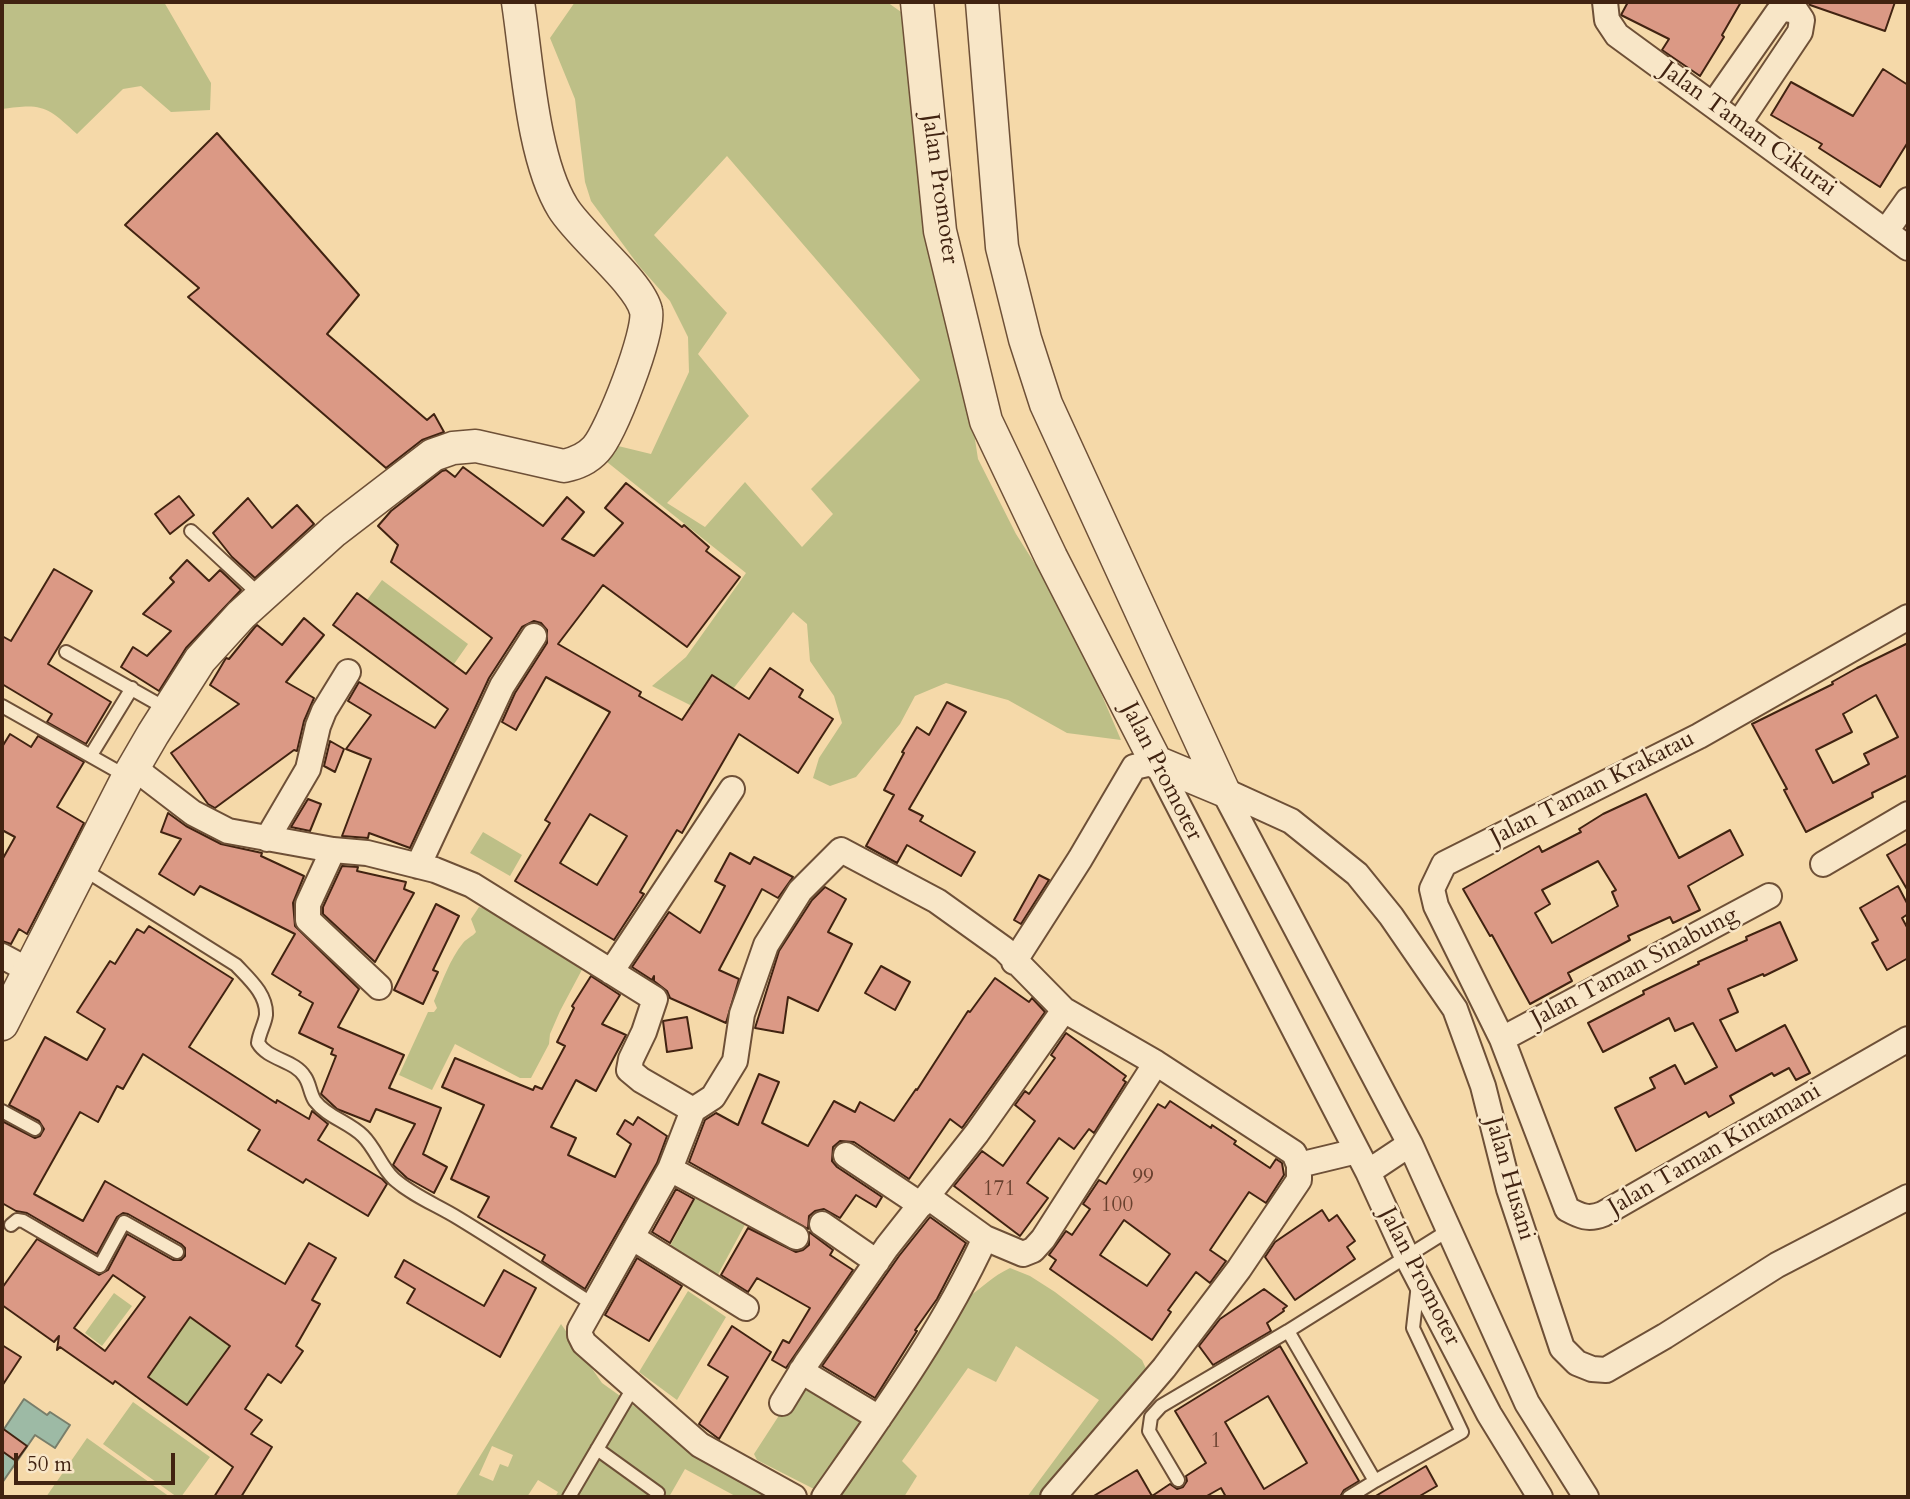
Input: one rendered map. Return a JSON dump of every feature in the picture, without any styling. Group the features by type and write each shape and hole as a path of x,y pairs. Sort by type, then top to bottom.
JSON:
{"street":[{"path":"2,1024 131,772 167,709 213,643 334,531 433,455 453,448 475,446 564,466 577,463 597,448 614,416 645,336 647,313 639,295 572,220 557,195 545,165 537,130 518,2"},
{"name":"Jalan Promoter","path":"917,2 940,231 986,421 1051,558 1362,1161 1418,1279 1489,1414 1540,1497"},
{"name":"Jalan Promoter","path":"982,2 1002,247 1025,339 1046,404 1223,790 1410,1144 1527,1403 1586,1497"},
{"name":"Jalan Taman Cikurai","path":"1605,2 1607,20 1617,34 1908,248"},
{"path":"1713,105 1778,12 1785,9 1796,11 1802,20 1800,32 1738,123"},
{"path":"1886,231 1908,200"},
{"name":"Jalan Taman Krakatau","path":"1502,1040 1436,906 1433,889 1444,864 1699,736 1908,617"},
{"path":"418,866 502,686 534,636"},
{"path":"267,839 308,769 317,726 348,671"},
{"path":"1014,962 1134,768 1156,762"},
{"name":"Jalan Husani","path":"1156,762 1291,821 1357,874 1391,916 1455,1009 1483,1086 1509,1189 1562,1348 1577,1363 1592,1369 1605,1370 1665,1336 1777,1265 1908,1197"},
{"path":"131,772 193,813 228,831 333,850 367,853 418,866 472,885 655,999 629,1070 641,1080 693,1110"},
{"path":"611,972 732,789"},
{"path":"1824,864 1908,814"},
{"path":"333,850 308,904 308,920 379,987"},
{"path":"794,1497 700,1446 584,1343 580,1329 670,1169 693,1110 713,1097 735,1061 742,1014 766,945 800,891 841,850 937,901 1004,949 1064,1010 1156,1063 1294,1153 1300,1165 1299,1180 1239,1269 1158,1376 1053,1497"},
{"name":"Jalan Taman Sinabung","path":"1502,1040 1769,896"},
{"path":"2,956 30,971"},
{"path":"782,1404 801,1371 877,1262 925,1201 1064,1010"},
{"name":"Jalan Taman Kintamani","path":"1502,1040 1567,1209 1593,1218 1908,1039"},
{"path":"846,1155 925,1201 955,1214 985,1238 1023,1254 1033,1250 1043,1238 1156,1063"},
{"path":"1300,1165 1362,1161 1410,1144"},
{"path":"670,1169 796,1237"},
{"path":"822,1224 877,1262"},
{"path":"633,1238 746,1308"},
{"path":"824,1497 879,1418 965,1280 985,1238"},
{"path":"801,1371 879,1418"}],"lane":[{"path":"191,531 261,596"},
{"path":"66,652 167,709"},
{"path":"91,755 132,688"},
{"path":"2,706 91,755 131,772"},
{"path":"82,869 236,965 257,987 263,1000 266,1015 258,1043 262,1049 298,1069 306,1077 313,1098 321,1108 362,1134 374,1148 385,1170 396,1181 426,1201 456,1216 594,1305"},
{"path":"2,1111 35,1129"},
{"path":"11,1225 17,1220 23,1221 100,1266 124,1222 177,1252"},
{"path":"1178,1480 1149,1431 1151,1417 1161,1406 1288,1331 1449,1230"},
{"path":"1349,1497 1462,1432 1413,1328 1418,1279"},
{"path":"1288,1331 1375,1481"},
{"path":"573,1496 633,1388"},
{"path":"597,1449 658,1493"}],"green space":[{"path":"2,2 164,2 211,83 210,110 171,112 141,86 123,89 77,134 58,117 43,109 26,106 2,109"},
{"path":"575,2 887,2 911,19 978,459 1016,534 1068,616 1121,740 1067,733 1008,700 946,683 915,696 900,724 856,777 830,786 813,778 819,758 842,723 834,696 810,661 807,624 793,612 733,689 712,675 692,706 652,686 686,657 746,573 607,462 614,445 651,454 689,372 688,337 670,301 639,266 591,201 585,182 575,99 550,38","holes":["727,156 920,380 811,489 833,514 802,547 745,482 705,527 667,503 749,416 698,354 727,313 654,235"]},
{"path":"382,580 468,644 454,664 367,600"},
{"path":"483,832 522,855 510,876 470,853"},
{"path":"479,907 496,912 585,964 560,1011 550,1034 549,1044 531,1078 520,1078 455,1044 432,1090 399,1075 428,1012 434,1012 437,1008 434,1001 454,956 476,932 471,919"},
{"path":"697,1195 748,1219 715,1280 668,1250"},
{"path":"1010,1268 1030,1276 1055,1292 1142,1360 1148,1373 1136,1388 1126,1393 1039,1497 1027,1497 1099,1400 1016,1346 996,1382 968,1368 902,1461 917,1476 904,1497 837,1497 968,1297"},
{"path":"688,1291 726,1317 677,1400 639,1372"},
{"path":"114,1293 132,1306 102,1346 85,1333"},
{"path":"190,1317 230,1346 187,1405 148,1376"},
{"path":"561,1324 602,1383 739,1481 770,1497 737,1497 685,1469 669,1497 555,1497 558,1492 538,1480 527,1497 455,1497","holes":["492,1446 513,1455 508,1467 500,1464 493,1481 479,1475"]},
{"path":"802,1380 868,1421 817,1488 812,1488 757,1460 754,1454"},
{"path":"133,1402 210,1457 181,1497 177,1497 103,1444"},
{"path":"87,1438 170,1497 46,1497"}],"shaded area":[{"path":"24,1399 47,1415 50,1412 70,1425 55,1448 35,1435 2,1483 2,1432"}],"building":[{"path":"1628,2 1741,2 1700,76 1662,50 1669,39 1621,15"},
{"path":"1808,2 1895,2 1885,31 1810,5"},
{"path":"1883,69 1908,85 1908,142 1880,187 1819,148 1822,144 1771,115 1791,82 1853,116"},
{"path":"217,133 359,295 327,334 427,420 434,414 444,432 422,440 386,468 188,297 199,288 125,225"},
{"path":"463,467 543,526 567,497 584,512 562,539 594,556 623,523 605,508 626,483 682,527 684,525 709,547 706,551 740,577 687,647 603,585 558,644 641,692 639,696 682,720 712,675 749,699 770,668 803,690 799,697 833,719 798,773 739,734 682,833 677,830 640,892 644,894 614,940 515,881 550,823 545,820 610,712 546,677 516,730 502,722 515,693 547,643 547,630 541,623 534,621 522,627 489,678 410,848 369,833 368,838 342,836 371,759 346,749 371,715 348,701 359,682 435,728 448,709 333,625 357,593 466,674 492,638 391,562 398,545 378,526 391,511 442,471 446,470 455,477","holes":["590,814 627,836 597,885 560,863"]},
{"path":"179,496 194,515 170,534 155,514"},
{"path":"248,498 272,528 297,505 314,524 255,578 232,557 213,533"},
{"path":"187,560 209,581 220,570 241,590 186,648 159,691 121,667 133,647 147,656 171,631 143,614 174,582 170,578"},
{"path":"54,569 92,591 48,664 111,702 86,744 47,722 52,714 2,684 2,636 11,641"},
{"path":"304,618 324,635 286,682 314,698 304,721 297,751 294,750 215,808 208,804 171,753 239,704 210,685 226,658 229,659 255,627 257,625 282,645"},
{"path":"1908,643 1908,775 1872,793 1873,797 1806,832 1784,790 1787,789 1752,724 1833,684 1832,682","holes":["1876,695 1898,737 1864,754 1869,764 1833,783 1816,750 1852,732 1843,714"]},
{"path":"947,702 966,712 909,809 923,816 920,821 975,852 961,876 907,845 897,863 866,846 894,795 884,790 904,753 902,752 917,727 929,735"},
{"path":"10,734 31,747 38,736 84,762 57,807 84,823 27,934 19,929 11,944 2,941 2,860 15,837 2,830 2,747"},
{"path":"330,741 344,749 335,772 324,766"},
{"path":"1646,794 1679,858 1730,830 1743,855 1688,886 1700,910 1673,923 1670,917 1628,936 1630,940 1568,973 1572,981 1530,1004 1463,889 1539,846 1542,852 1581,832 1579,829 1603,814","holes":["1598,861 1616,890 1612,892 1618,906 1552,943 1535,913 1550,904 1542,890"]},
{"path":"308,799 321,804 310,831 291,827"},
{"path":"168,813 186,826 221,844 262,853 261,856 304,876 293,903 295,926 359,989 338,1027 404,1055 389,1088 441,1108 423,1154 447,1167 434,1193 407,1178 393,1165 415,1124 376,1109 370,1122 337,1109 321,1094 336,1056 331,1054 333,1049 299,1033 313,1003 272,974 295,934 200,886 194,895 159,874 181,839 161,832"},
{"path":"1908,843 1908,891 1887,855"},
{"path":"730,853 750,864 754,857 793,877 778,898 762,889 719,970 739,979 726,1023 670,998 667,991 654,981 654,976 652,980 632,967 669,912 700,933 725,886 715,881"},
{"path":"342,866 358,867 357,871 406,882 404,889 414,893 375,962 323,914 323,907"},
{"path":"1039,875 1049,880 1021,924 1014,920"},
{"path":"1898,886 1908,905 1908,914 1902,918 1908,929 1908,958 1887,970 1872,943 1878,940 1860,908"},
{"path":"825,887 846,899 828,932 852,944 818,1011 788,997 783,1033 755,1028 779,951 812,900"},
{"path":"436,904 459,916 433,970 438,972 423,1004 394,990"},
{"path":"1780,922 1797,960 1728,989 1738,1012 1720,1020 1736,1051 1785,1025 1810,1073 1796,1080 1789,1068 1774,1076 1772,1073 1730,1096 1734,1103 1709,1117 1706,1112 1636,1151 1615,1108 1655,1088 1650,1078 1675,1065 1685,1084 1717,1067 1693,1023 1675,1031 1669,1018 1603,1052 1588,1023 1644,994 1643,991 1699,964 1698,962"},
{"path":"149,926 233,979 189,1047 276,1103 277,1100 309,1119 312,1111 328,1124 318,1140 387,1184 368,1216 306,1179 303,1183 248,1150 260,1130 143,1054 123,1089 117,1086 98,1122 80,1112 34,1194 83,1221 105,1181 285,1284 309,1243 336,1258 312,1300 320,1304 296,1346 303,1351 281,1383 268,1374 245,1409 262,1420 251,1434 272,1447 241,1497 214,1497 233,1467 115,1381 113,1384 60,1347 57,1350 59,1336 54,1342 2,1305 2,1288 37,1239 99,1275 108,1270 127,1234 173,1260 181,1260 185,1256 185,1248 181,1244 128,1214 123,1213 117,1217 97,1254 27,1213 16,1211 2,1203 2,1121 35,1138 40,1136 44,1129 39,1121 9,1105 45,1037 87,1060 105,1029 77,1012 110,961 115,964 137,929 144,933","holes":["113,1275 145,1297 105,1351 74,1328","190,1317 230,1346 187,1405 148,1377"]},
{"path":"881,966 910,982 895,1010 865,993"},
{"path":"591,976 620,995 602,1024 626,1035 596,1091 576,1080 551,1127 576,1138 568,1155 615,1177 631,1144 617,1134 625,1120 633,1125 638,1117 667,1136 657,1163 585,1289 542,1261 545,1255 478,1217 489,1197 451,1179 484,1105 442,1087 455,1058 533,1090 535,1086 542,1089 565,1046 557,1042 574,1008 572,1006"},
{"path":"995,978 1029,1002 1032,998 1045,1012 962,1128 950,1119 909,1179 854,1142 840,1141 833,1147 832,1161 837,1167 882,1197 876,1207 856,1195 840,1218 824,1209 815,1211 809,1216 808,1229 689,1162 705,1120 716,1113 738,1125 759,1074 779,1082 762,1123 808,1146 834,1101 855,1112 860,1102 894,1121 968,1011 970,1012"},
{"path":"687,1017 692,1048 667,1052 663,1021"},
{"path":"1066,1033 1126,1076 1123,1080 1126,1082 1094,1133 1089,1129 1074,1149 1059,1138 1027,1183 1048,1198 1020,1236 954,1186 982,1151 1003,1166 1035,1121 1015,1105 1025,1091 1029,1094 1055,1058 1051,1055"},
{"path":"1170,1101 1211,1128 1212,1125 1236,1141 1234,1144 1270,1168 1276,1159 1282,1163 1284,1175 1266,1203 1249,1192 1210,1250 1226,1261 1210,1283 1196,1272 1168,1310 1171,1312 1152,1340 1050,1269 1056,1260 1049,1255 1066,1231 1072,1235 1090,1209 1083,1204 1099,1180 1106,1184 1158,1104 1165,1108","holes":["1124,1220 1170,1254 1147,1286 1100,1255"]},
{"path":"676,1189 694,1199 670,1243 652,1232"},
{"path":"1322,1210 1329,1221 1337,1215 1355,1241 1347,1247 1355,1259 1295,1300 1265,1257 1275,1242"},
{"path":"930,1217 966,1243 937,1299 915,1330 917,1331 875,1398 822,1366 899,1256"},
{"path":"748,1228 796,1252 809,1245 809,1232 833,1250 830,1255 853,1270 786,1368 772,1360 783,1340 789,1343 810,1308 757,1278 748,1292 721,1275"},
{"path":"637,1258 682,1286 649,1341 605,1315"},
{"path":"404,1260 484,1306 504,1270 536,1288 500,1357 407,1303 415,1289 395,1277"},
{"path":"1264,1289 1287,1306 1267,1323 1271,1331 1213,1365 1199,1346 1220,1319"},
{"path":"732,1326 771,1352 719,1439 699,1424 728,1377 708,1365"},
{"path":"2,1345 21,1357 2,1386"},
{"path":"1280,1346 1359,1481 1344,1490 1340,1497 1226,1497 1221,1488 1205,1497 1092,1497 1137,1470 1152,1496 1170,1484 1177,1489 1183,1487 1187,1481 1186,1476 1206,1463 1175,1411","holes":["1268,1396 1307,1463 1264,1489 1225,1422"]},
{"path":"2,1428 27,1446 16,1461 2,1451"},
{"path":"1426,1466 1437,1486 1418,1497 1374,1497"}]}
